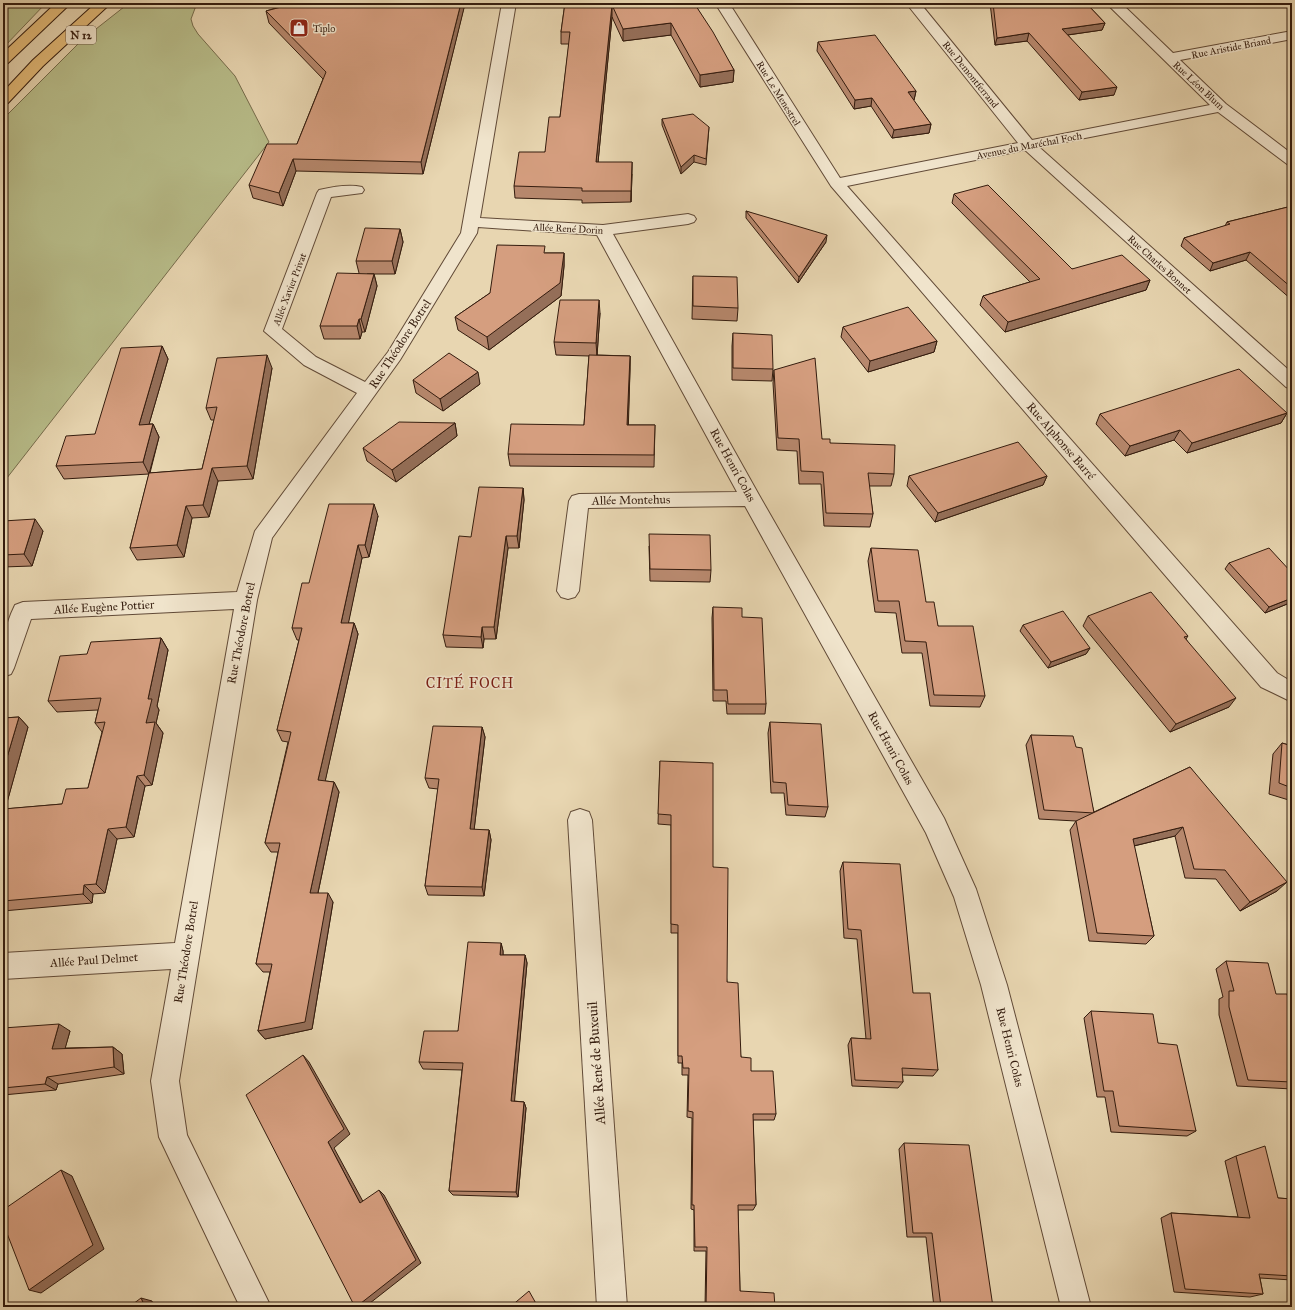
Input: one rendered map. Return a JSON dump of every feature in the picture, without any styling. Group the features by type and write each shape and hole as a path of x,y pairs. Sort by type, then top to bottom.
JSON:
{"main road":[{"path":"3,60 64,3"},
{"name":"N 12","path":"3,100 38,63 67,48 110,5"}],"street":[{"name":"Rue Théodore Botrel","path":"256,1307 173,1137 165,1081 246,600 262,536 394,356 469,233 509,3"},
{"name":"Rue Le Menestrel","path":"722,3 836,183"},
{"name":"Rue Demontferrand","path":"913,3 1028,145"},
{"name":"Rue Léon Blum","path":"1113,3 1221,107 1292,161"},
{"name":"Rue Aristide Briand","path":"1170,58 1292,35"},
{"name":"Avenue du Maréchal Foch","path":"836,183 1221,107"},
{"name":"Rue Charles Bonnet","path":"1028,145 1292,383"},
{"name":"Rue Alphonse Barré","path":"836,183 1269,680 1292,693"},
{"name":"Allée Xavier Privat","path":"356,190 325,193 273,331 310,361 368,391"},
{"name":"Allée René Dorin","path":"471,222 603,230 688,219"},
{"name":"Rue Henri Colas","path":"603,230 751,499 935,826 967,897 994,985 1076,1307"},
{"name":"Allée Montehus","path":"568,592 579,501 751,499"},
{"name":"Allée Eugène Pottier","path":"3,668 23,611 246,600"},
{"name":"Allée René de Buxeuil","path":"580,820 612,1307"},
{"name":"Allée Paul Delmet","path":"3,966 186,955"}],"green space":[{"path":"3,3 46,3 3,48"},
{"path":"129,3 197,3 191,19 193,26 198,34 235,76 269,142 3,483 3,119 82,40"}],"building":[{"path":"283,3 461,3 421,162 293,159 279,193 249,185 267,144 297,144 326,72 266,11 285,6"},
{"path":"565,3 694,3 713,32 734,70 700,75 671,23 623,29 612,5 596,162 632,162 631,191 582,191 582,188 514,186 519,152 545,152 549,117 560,117 570,32 561,32"},
{"path":"993,3 1086,3 1105,23 1062,29 1117,87 1082,92 1029,33 997,38"},
{"path":"875,35 916,91 908,92 931,124 894,130 872,98 855,100 818,42"},
{"path":"693,114 709,127 706,159 694,155 681,167 662,119"},
{"path":"988,185 1072,269 1122,255 1150,280 1008,322 983,296 1040,279 954,194"},
{"path":"1292,206 1292,288 1250,252 1213,263 1184,238 1230,224 1227,222"},
{"path":"746,211 827,235 799,277"},
{"path":"365,228 400,229 392,261 356,261"},
{"path":"497,245 545,246 544,253 564,253 560,283 487,337 455,317 490,293"},
{"path":"337,273 374,274 361,319 359,319 357,326 320,326"},
{"path":"693,276 737,277 738,308 693,306"},
{"path":"560,300 599,300 596,343 554,342"},
{"path":"908,307 937,341 870,361 843,327"},
{"path":"733,333 772,335 773,369 733,368"},
{"path":"162,346 139,425 153,424 143,462 56,466 66,436 95,434 121,348"},
{"path":"449,353 478,372 440,399 413,380"},
{"path":"267,355 247,466 212,468 203,505 186,506 177,545 130,548 149,473 202,469 217,407 206,408 217,358"},
{"path":"589,355 630,356 627,425 655,425 654,455 508,454 511,424 584,425"},
{"path":"815,358 822,439 830,439 830,443 895,445 894,474 868,473 873,514 826,513 823,472 801,471 799,439 778,438 774,370"},
{"path":"1239,369 1287,413 1192,443 1180,430 1130,446 1100,414"},
{"path":"399,422 455,423 392,470 363,448"},
{"path":"1018,442 1047,476 938,513 909,476"},
{"path":"479,487 523,488 517,536 506,536 494,627 482,627 481,637 443,635 459,536 471,537"},
{"path":"329,504 374,504 365,545 358,545 341,623 354,623 318,780 334,782 310,893 328,893 305,1022 258,1031 272,964 256,964 280,843 265,843 291,732 277,730 302,628 292,628 302,583 309,583"},
{"path":"35,519 24,554 3,555 3,521"},
{"path":"649,534 710,535 711,570 650,569"},
{"path":"871,548 918,550 926,602 934,602 938,626 973,626 985,696 934,695 926,642 905,641 899,601 878,601"},
{"path":"1269,548 1292,573 1292,598 1269,607 1229,563"},
{"path":"1151,592 1188,636 1184,637 1236,698 1176,724 1088,616"},
{"path":"713,607 742,608 742,617 762,618 766,704 728,704 727,690 714,690"},
{"path":"1063,611 1090,648 1051,662 1023,625"},
{"path":"161,638 148,699 152,699 146,723 155,722 144,775 137,776 126,827 108,829 96,884 84,885 83,894 3,901 3,809 62,804 66,789 88,788 105,722 95,723 101,698 48,701 60,656 87,654 91,642"},
{"path":"19,717 3,771 3,718"},
{"path":"770,722 821,724 828,807 788,805 786,783 773,782"},
{"path":"433,726 482,727 470,829 489,830 482,887 425,886 439,779 425,778"},
{"path":"1031,735 1073,736 1076,747 1082,748 1094,813 1044,810"},
{"path":"1282,743 1292,746 1292,788 1279,783"},
{"path":"660,761 713,763 713,867 728,868 727,982 738,983 741,1057 751,1058 751,1071 773,1071 776,1114 753,1114 756,1205 738,1205 740,1291 774,1293 775,1307 706,1307 707,1247 695,1247 694,1205 692,1205 693,1112 688,1111 689,1068 683,1068 682,1056 678,1056 678,925 671,924 671,815 658,814"},
{"path":"1190,767 1287,882 1250,902 1225,870 1194,869 1183,827 1133,839 1154,936 1097,933 1076,821"},
{"path":"843,862 900,864 913,993 930,993 938,1070 902,1068 903,1082 855,1080 851,1038 871,1039 861,930 848,929"},
{"path":"468,942 501,943 500,955 525,955 511,1101 524,1102 516,1192 449,1191 463,1063 419,1062 424,1031 458,1031"},
{"path":"1226,961 1268,963 1276,994 1287,994 1292,1013 1292,1082 1248,1080 1229,1007 1229,991 1234,991"},
{"path":"1091,1011 1153,1014 1158,1043 1177,1045 1196,1131 1119,1126 1113,1091 1104,1091"},
{"path":"59,1024 52,1049 113,1047 114,1067 47,1077 45,1084 3,1088 3,1028"},
{"path":"303,1055 344,1129 328,1142 360,1203 379,1190 416,1260 356,1307 246,1095"},
{"path":"904,1143 969,1145 993,1307 941,1307 932,1233 913,1233"},
{"path":"1265,1146 1278,1198 1292,1199 1292,1276 1259,1274 1263,1294 1185,1289 1171,1213 1250,1218 1236,1156"},
{"path":"61,1170 93,1245 29,1290 3,1223 3,1210"},
{"path":"529,1291 538,1307 510,1307"},
{"path":"141,1298 145,1307 129,1307"}],"place":[{"name":"Tiplo","path":"299,28"}],"district":[{"name":"CITÉ FOCH","path":"470,683"}]}
